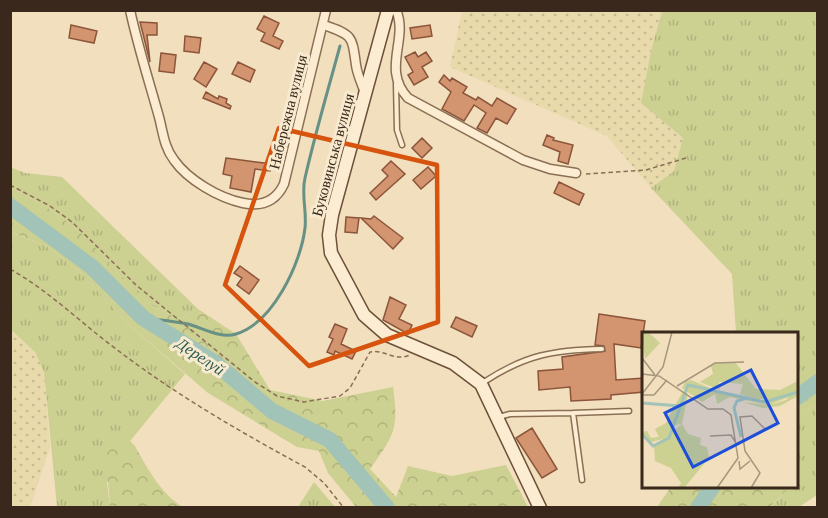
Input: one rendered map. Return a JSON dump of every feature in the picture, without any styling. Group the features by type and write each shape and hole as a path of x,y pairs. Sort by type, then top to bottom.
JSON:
{"street":[{"name":"Набережна вулиця","path":"130,10 140,58 171,156 186,173 212,190 234,200 254,205 271,200 284,184 326,10"},
{"name":"Буковинська вулиця","path":"388,10 332,215 330,250 353,300 367,320 387,335 453,363 481,384 540,507"},
{"path":"396,10 399,24 396,74 402,90 412,101 523,160 550,169 576,173"},
{"path":"324,25 346,33 352,38 356,50 356,68 365,93"}],"lane":[{"path":"396,74 397,130 402,144"},
{"path":"481,384 513,364 532,357 602,349"},
{"path":"498,418 510,414 629,411"},
{"path":"573,413 582,480"}],"path":[{"path":"576,173 646,170 686,158"},
{"path":"10,185 50,206 72,222 136,285 255,382 277,396 304,402 334,399 347,392 370,352 378,351 399,358 420,349"},
{"path":"10,269 59,302 164,384 310,471 344,507"}],"highlighted area":[{"path":"279,128 437,165 438,322 309,366 225,285"}],"shaded area":[{"path":"462,11 662,11 651,51 641,103 683,138 674,171 651,188 607,136 450,67"},
{"path":"10,330 35,352 44,372 50,447 30,507 11,507"}],"green space":[{"path":"662,11 817,11 817,378 798,386 798,332 736,332 732,274 651,188 674,171 683,138 641,103 651,51"},
{"path":"10,167 25,173 62,177 198,309 181,319 154,306 134,290 97,249 68,222 11,187"},
{"path":"11,187 68,222 144,299 181,319 198,309 236,334 270,390 323,401 393,387 395,423 393,431 385,448 370,469 396,497 408,466 452,476 506,465 528,507 356,507 328,473 319,451 297,447 208,393 127,323 81,273 48,247 11,232"},
{"path":"10,232 48,247 81,273 127,323 185,374 130,441 123,441 107,483 110,507 57,507 44,372 35,352 11,330"},
{"path":"817,378 817,404 798,414 798,386"},
{"path":"817,404 817,495 799,507 770,508 789,488 798,488 798,414"},
{"path":"130,441 135,446 161,488 183,507 110,507 106,454 116,443"},
{"path":"314,482 335,507 298,507"},
{"path":"670,488 789,488 770,507 657,507"}],"building":[{"path":"264,16 279,23 273,36 283,41 279,49 261,41 265,33 257,29"},
{"path":"140,22 157,23 157,35 147,35 150,62"},
{"path":"71,25 97,31 94,43 69,38"},
{"path":"430,25 432,36 412,39 410,28"},
{"path":"185,36 201,38 199,53 184,51"},
{"path":"415,52 418,57 426,52 432,61 422,67 428,77 414,85 408,75 413,72 405,57"},
{"path":"161,53 176,55 174,73 159,71"},
{"path":"204,62 217,69 206,87 194,79"},
{"path":"238,62 255,70 250,82 232,74"},
{"path":"444,75 450,81 452,78 467,87 463,93 476,100 478,97 492,106 497,98 516,109 507,124 496,118 487,133 477,128 486,113 474,105 464,121 442,109 451,92 439,82"},
{"path":"206,92 218,99 219,96 227,99 226,103 231,106 230,109 203,98"},
{"path":"547,135 554,138 553,140 573,145 568,164 558,161 560,152 543,145"},
{"path":"422,138 432,148 422,158 412,148"},
{"path":"226,158 272,164 270,171 255,169 251,192 230,188 232,176 223,174"},
{"path":"391,161 405,174 376,200 370,193 388,176 382,170"},
{"path":"428,167 436,176 421,189 413,180"},
{"path":"559,182 584,194 579,205 554,193"},
{"path":"374,216 403,238 393,249 361,218 371,219"},
{"path":"346,217 359,218 357,233 345,232"},
{"path":"240,266 259,280 249,294 237,285 242,278 234,273"},
{"path":"390,297 406,305 399,319 412,325 408,334 383,320"},
{"path":"599,314 645,321 641,348 614,344 616,380 642,378 642,392 611,395 611,399 571,401 570,387 539,390 538,371 563,369 562,357 605,351 604,346 595,345"},
{"path":"456,317 477,326 472,337 451,327"},
{"path":"335,324 347,329 341,344 356,351 352,359 335,351 334,355 327,352 333,339 329,337"},
{"path":"532,428 557,469 542,478 516,438"}],"waterway":[{"path":"143,318 188,324 218,334 230,335 249,328 273,305 298,258 305,228 305,178 340,46"},
{"name":"Дерелуй","path":"10,206 92,267 143,318 215,363 272,411 330,440 387,508"},
{"name":"Дерелуй","path":"798,397 818,382"},
{"name":"Дерелуй","path":"698,508 712,488"}]}
